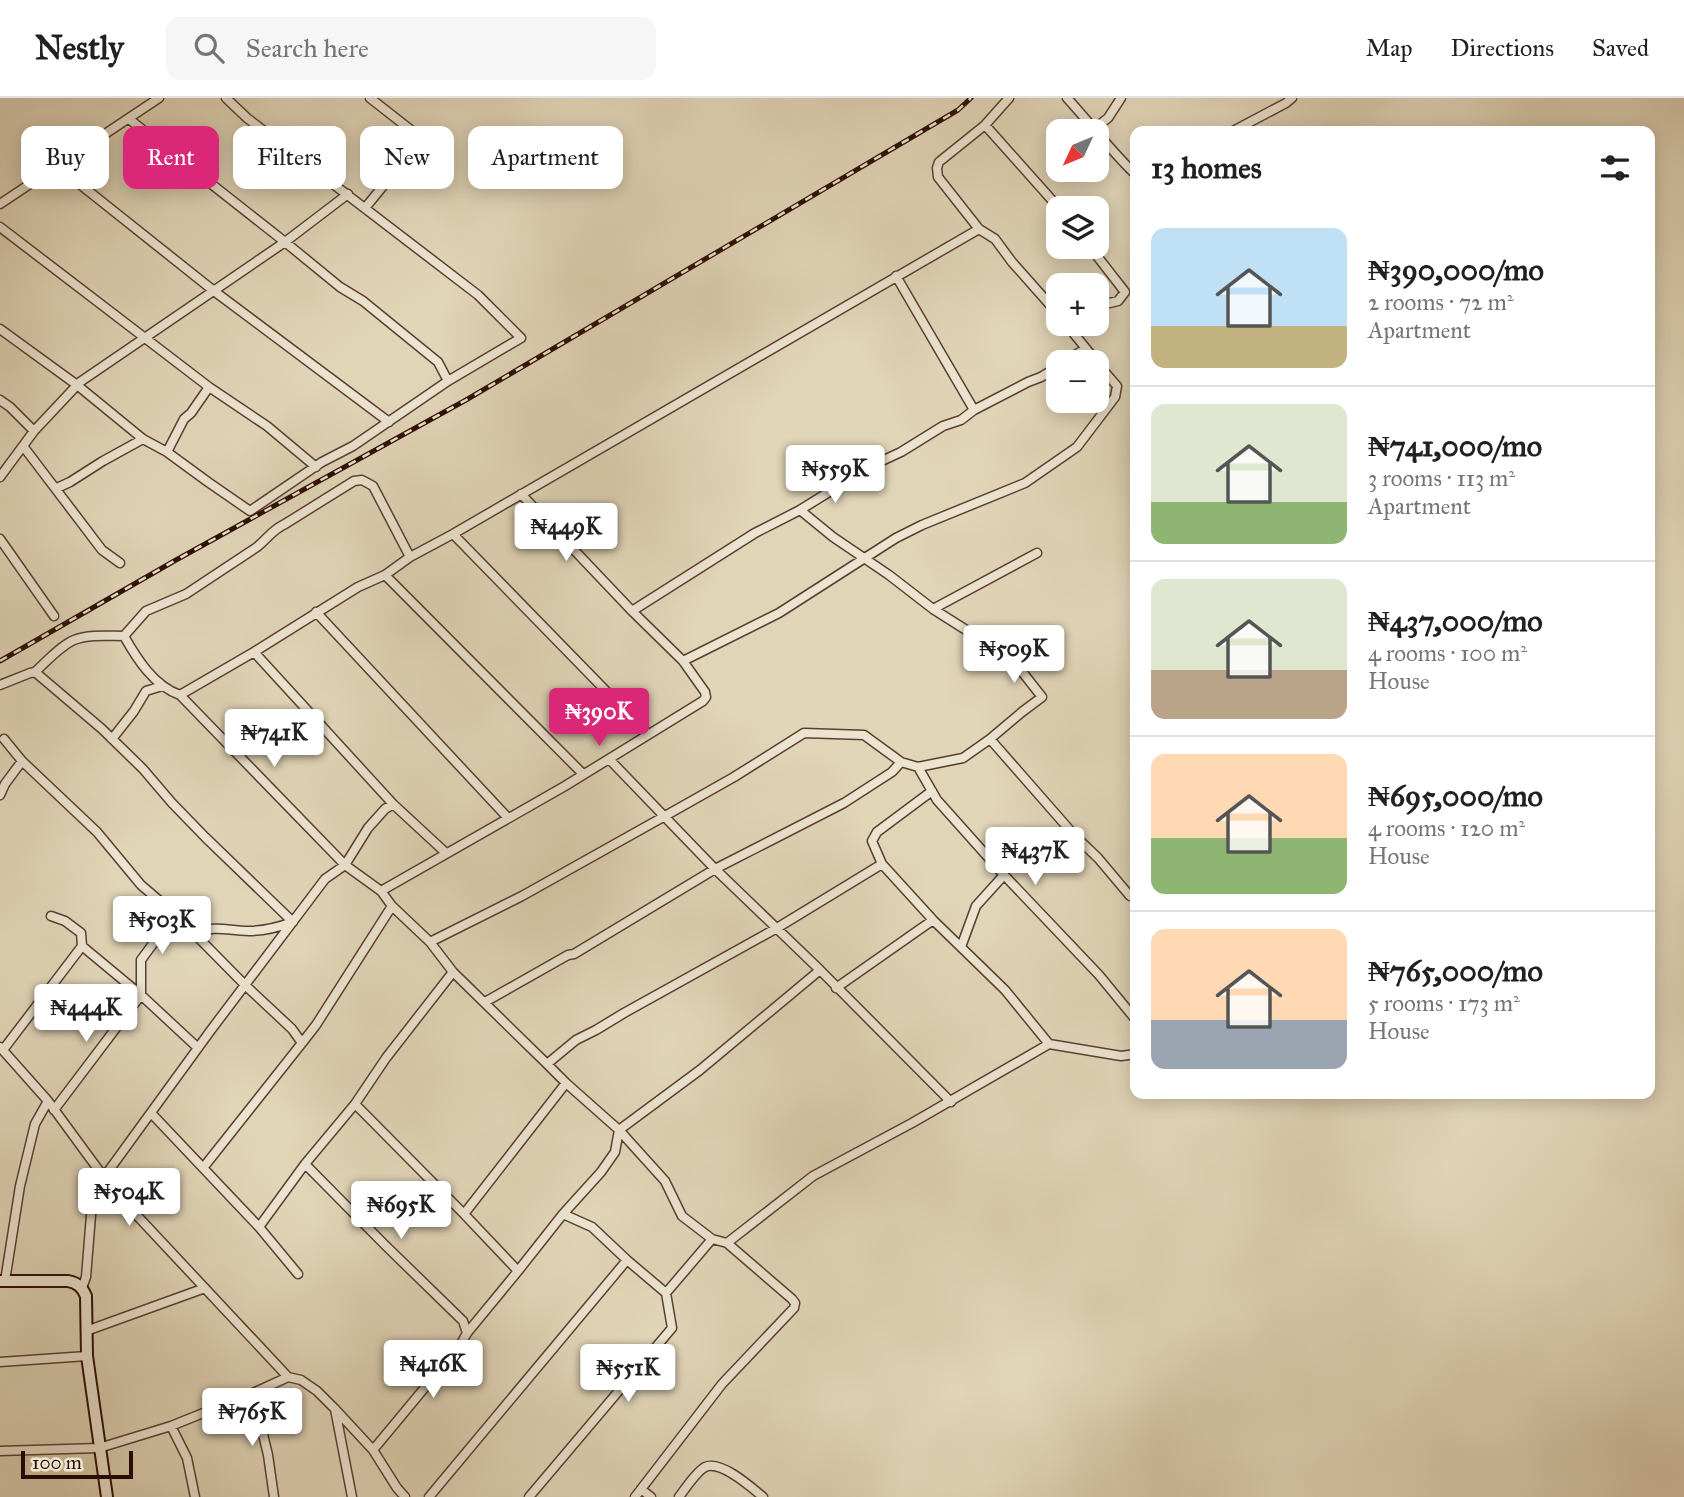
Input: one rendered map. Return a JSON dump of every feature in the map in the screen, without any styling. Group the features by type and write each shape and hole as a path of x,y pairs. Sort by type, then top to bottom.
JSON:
{"street":[{"path":"109,132 159,98"},
{"path":"0,329 77,385 143,439 167,452 250,512 448,382 521,338 478,295 247,118 226,98"},
{"path":"365,208 421,140 370,98"},
{"path":"1009,98 985,125 939,162 938,177 979,229 995,239 1046,300"},
{"path":"1067,98 1087,119"},
{"path":"1107,119 1121,98"},
{"path":"1242,126 1292,98"},
{"path":"128,119 438,362 448,382"},
{"path":"985,125 1048,196"},
{"path":"1110,147 1130,169"},
{"path":"0,204 22,189"},
{"path":"86,189 214,291 389,422"},
{"path":"0,477 34,431 77,385 285,242 348,194"},
{"path":"0,227 209,387 267,426 316,467"},
{"path":"180,695 358,587 385,575 410,557 979,229"},
{"path":"1099,259 1125,292 1118,301 1109,303"},
{"path":"896,276 974,410"},
{"path":"1076,336 1085,349"},
{"path":"632,611 755,533 800,510 871,466 1046,374"},
{"path":"1109,376 1117,386 1115,397 1109,405"},
{"path":"167,452 184,419 209,387"},
{"path":"0,400 34,431"},
{"path":"683,661 779,613 896,538 1025,483 1077,447 1103,413"},
{"path":"57,488 143,439"},
{"path":"23,446 102,550 120,563"},
{"path":"0,685 35,672 75,640 124,636 146,611 186,594 257,547 274,529 354,481 362,480 373,486 410,557"},
{"path":"381,891 609,759 706,697 683,661 521,494"},
{"path":"430,942 522,896 734,777 804,733 864,735 901,762 918,767 963,758 1042,697 1012,659 933,609 800,510"},
{"path":"453,534 648,734"},
{"path":"0,539 54,616"},
{"path":"933,609 1037,553"},
{"path":"385,575 583,774"},
{"path":"316,612 508,818"},
{"path":"124,636 138,661 162,686 180,695 345,864 381,891 430,942 453,972 618,1130 665,1181 682,1216 712,1238 727,1243 795,1303 794,1308 722,1384 635,1497"},
{"path":"254,652 393,804 446,853"},
{"path":"35,672 143,769 205,837 293,922"},
{"path":"112,739 146,691 162,686"},
{"path":"4,739 22,761 97,832 141,885 292,1028 302,1043"},
{"path":"990,739 1130,896"},
{"path":"609,759 715,869 951,1102"},
{"path":"0,795 22,761"},
{"path":"485,1002 573,954 715,869 844,803 892,772 901,762"},
{"path":"918,767 937,800 1099,975 1130,1013"},
{"path":"932,791 877,832 872,842 882,864 933,920 1005,990 1048,1044"},
{"path":"82,1288 86,1277 92,1203 104,1176 326,879 345,864 368,828 393,804"},
{"path":"547,1064 576,1040 777,928 882,864"},
{"path":"961,947 976,906 1004,875"},
{"path":"203,1168 316,1025 392,905"},
{"path":"54,1110 142,995 141,960 174,914"},
{"path":"51,916 65,921 81,933 82,946 1,1049 48,1101 114,1191 288,1377 301,1380 335,1409 373,1450 405,1497"},
{"path":"836,988 933,920"},
{"path":"194,934 219,927 250,931 280,927 293,922"},
{"path":"82,946 142,995 198,1048"},
{"path":"373,1450 563,1214 601,1172 615,1152 618,1130 700,1070 820,970"},
{"path":"259,1227 453,972"},
{"path":"727,1243 813,1176 951,1102 1048,1044 1121,1056 1130,1055"},
{"path":"464,1214 566,1083"},
{"path":"48,1101 35,1124 20,1186 3,1281 68,1281 82,1288 86,1296 87,1356 107,1497"},
{"path":"355,1104 517,1271"},
{"path":"150,1113 259,1227 298,1273"},
{"path":"305,1164 463,1321 467,1333"},
{"path":"529,1497 672,1328 666,1293 592,1227 563,1214"},
{"path":"666,1293 712,1238"},
{"path":"429,1497 627,1261"},
{"path":"86,1331 205,1288"},
{"path":"0,1362 87,1356"},
{"path":"0,1451 99,1448 171,1426 253,1394 288,1377"},
{"path":"253,1394 268,1455 274,1497"},
{"path":"335,1409 352,1497"},
{"path":"171,1426 187,1458 195,1497"},
{"path":"679,1497 701,1470 708,1466 718,1467 743,1480 763,1497"},
{"path":"641,1489 651,1497"}],"railway":[{"path":"0,661 176,560 466,400 958,110 971,98"}]}
